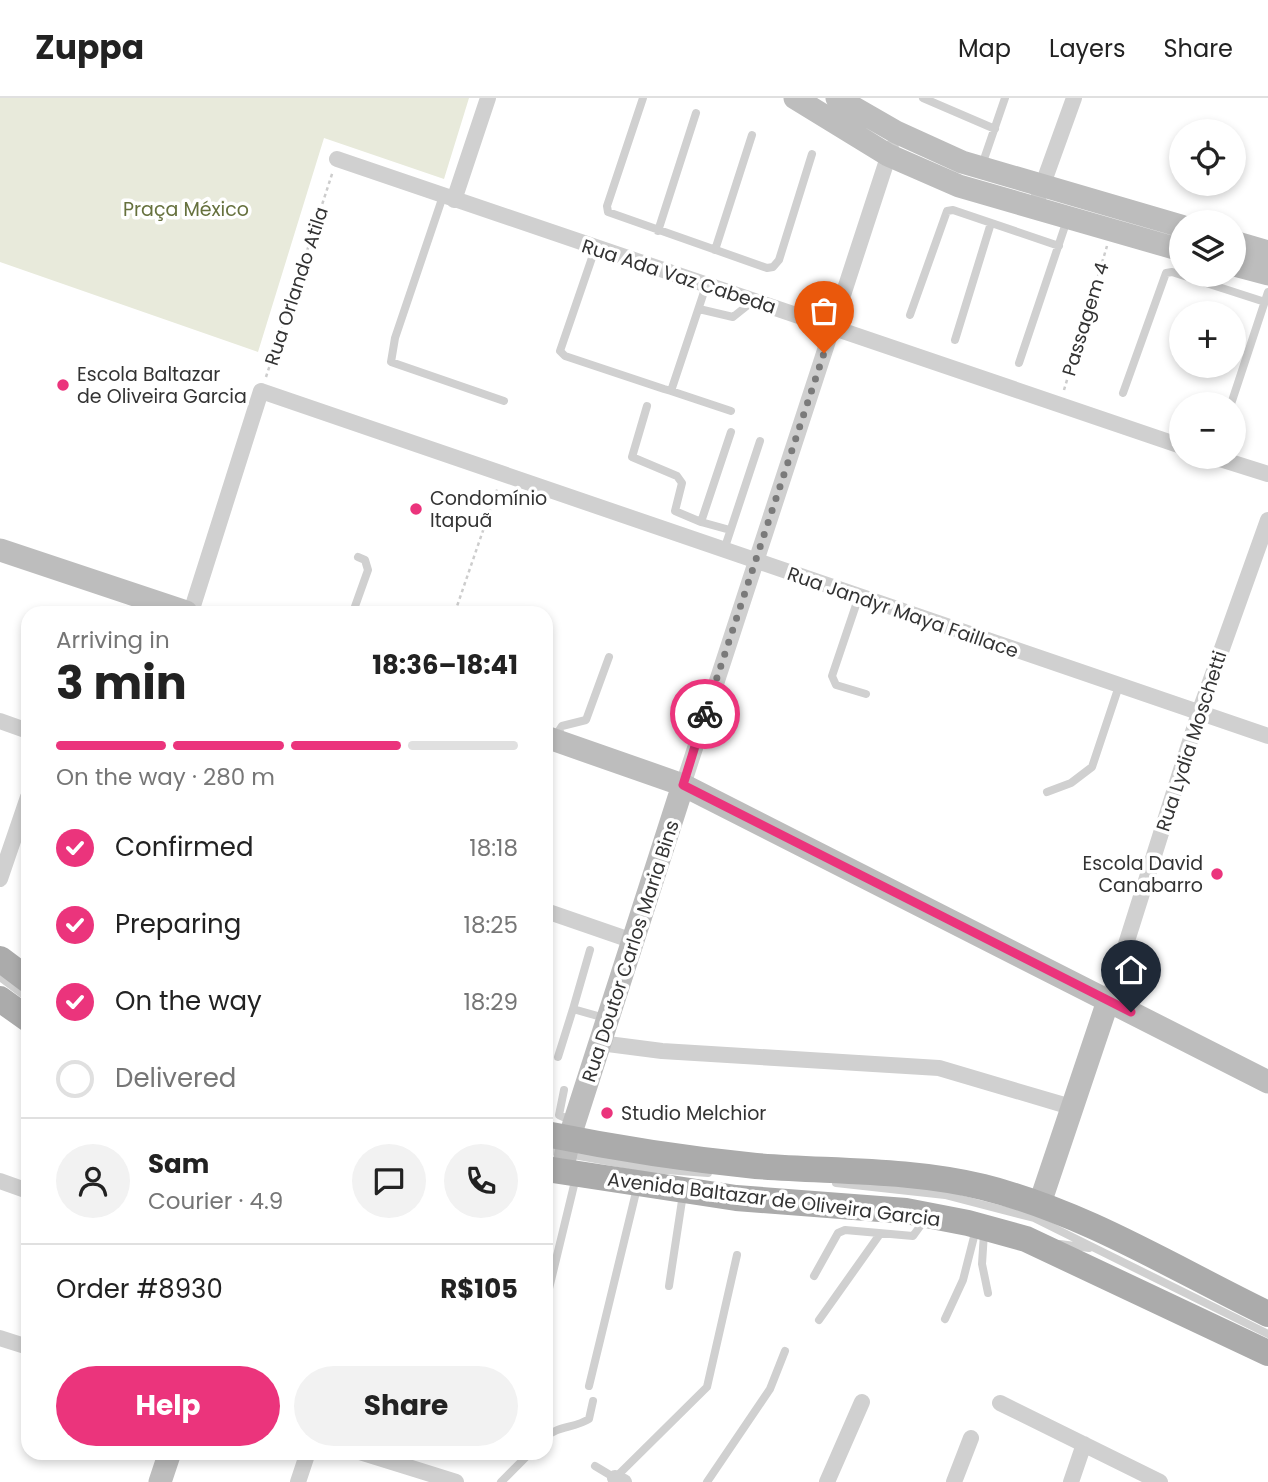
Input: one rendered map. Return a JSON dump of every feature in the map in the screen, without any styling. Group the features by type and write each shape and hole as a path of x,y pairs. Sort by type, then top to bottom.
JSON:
{"main road":[{"path":"0,959 19,995"},
{"name":"Avenida Baltazar de Oliveira Garcia","path":"561,1152 638,1185 927,1215 1026,1239 1268,1353"},
{"name":"Avenida Baltazar de Oliveira Garcia","path":"561,1152 655,1154 756,1166 911,1175 981,1186 1040,1203 1268,1314"}],"street":[{"path":"448,198 488,98"},
{"path":"795,98 833,105 981,168 1169,222"},
{"path":"1034,208 1074,98"},
{"path":"833,105 888,155 960,186 1169,247"},
{"name":"Rua Doutor Carlos Maria Bins","path":"561,1152 600,1043 754,561 896,132"},
{"name":"Rua Ada Vaz Cabeda","path":"337,159 595,249 833,327 1059,407 1169,442"},
{"path":"1246,246 1268,252"},
{"path":"1246,268 1268,274"},
{"name":"Rua Jandyr Maya Faillace","path":"261,391 1268,736"},
{"name":"Rua Orlando Atila","path":"191,606 261,391"},
{"path":"1246,467 1268,474"},
{"name":"Rua Lydia Moschetti","path":"1040,1203 1108,1001 1199,713 1268,520"},
{"path":"0,550 171,606"},
{"path":"0,721 21,728"},
{"path":"553,739 683,785 1268,1082"},
{"path":"0,879 21,818"},
{"path":"553,913 632,941"},
{"path":"600,1043 662,1051 939,1068 1071,1107"},
{"path":"0,1181 21,1188"},
{"path":"0,1338 21,1346"},
{"path":"827,1482 862,1402"},
{"path":"1000,1403 1160,1482"},
{"path":"954,1482 971,1438"},
{"path":"1071,1482 1084,1444"},
{"path":"144,1482 151,1460"},
{"path":"160,1482 167,1460"},
{"path":"298,1482 305,1460"},
{"path":"377,1460 412,1476 456,1482"}],"lane":[{"path":"643,98 607,206 608,212 715,250 773,267 779,260 812,154"},
{"path":"923,98 995,129"},
{"path":"981,168 1005,98"},
{"path":"658,231 696,113"},
{"path":"715,250 752,135"},
{"path":"448,198 395,338 391,362 504,401"},
{"path":"910,315 947,211 953,210 1059,246"},
{"path":"1019,363 1068,218"},
{"path":"955,340 991,223"},
{"path":"595,249 560,351 565,356 731,411"},
{"path":"1123,393 1166,273 1265,302"},
{"path":"671,391 706,286"},
{"path":"1235,392 1268,292"},
{"path":"698,309 733,317 753,301"},
{"path":"647,406 632,457 677,476 682,483 675,511 730,530"},
{"path":"702,522 731,432"},
{"path":"724,550 760,441"},
{"path":"355,606 368,570 365,560 358,557"},
{"path":"859,596 832,676 836,685 866,694"},
{"path":"553,735 562,726 586,720 609,657"},
{"path":"1047,792 1071,783 1091,767 1119,686"},
{"path":"558,1057 590,950"},
{"path":"573,1009 607,1019"},
{"path":"553,1231 561,1152 559,1115 564,1090"},
{"path":"561,1152 651,1169 719,1174"},
{"path":"828,1183 945,1195 1034,1218 1268,1334"},
{"path":"589,1386 638,1185"},
{"path":"669,1286 684,1191"},
{"path":"1040,1203 1097,1249"},
{"path":"814,1276 838,1233 845,1230 913,1236 919,1231 927,1215"},
{"path":"981,1227 982,1264 988,1293"},
{"path":"945,1319 964,1280 981,1227"},
{"path":"820,1320 880,1234"},
{"path":"1026,1239 1097,1249"},
{"path":"595,1466 619,1480 707,1387 737,1255"},
{"path":"707,1482 770,1390 785,1351"},
{"path":"553,1430 578,1426 589,1419 593,1402"},
{"path":"501,1482 523,1460"}],"path":[{"name":"Rua Orlando Atila","path":"261,391 337,159"},
{"name":"Passagem 4","path":"1059,407 1112,230"},
{"path":"457,606 503,474"}],"green space":[{"name":"Praça México","path":"0,98 469,98 444,179 324,138 258,352 0,262"}],"way so far":[{"path":"705,714 824,353"}],"place":[{"name":"Escola Baltazar de Oliveira Garcia","path":"63,385"},
{"name":"Condomínio Itapuã","path":"416,509"},
{"name":"Escola David Canabarro","path":"1217,874"},
{"name":"Studio Melchior","path":"607,1113"}],"route":[{"path":"705,714 683,785 1131,1012"}]}
